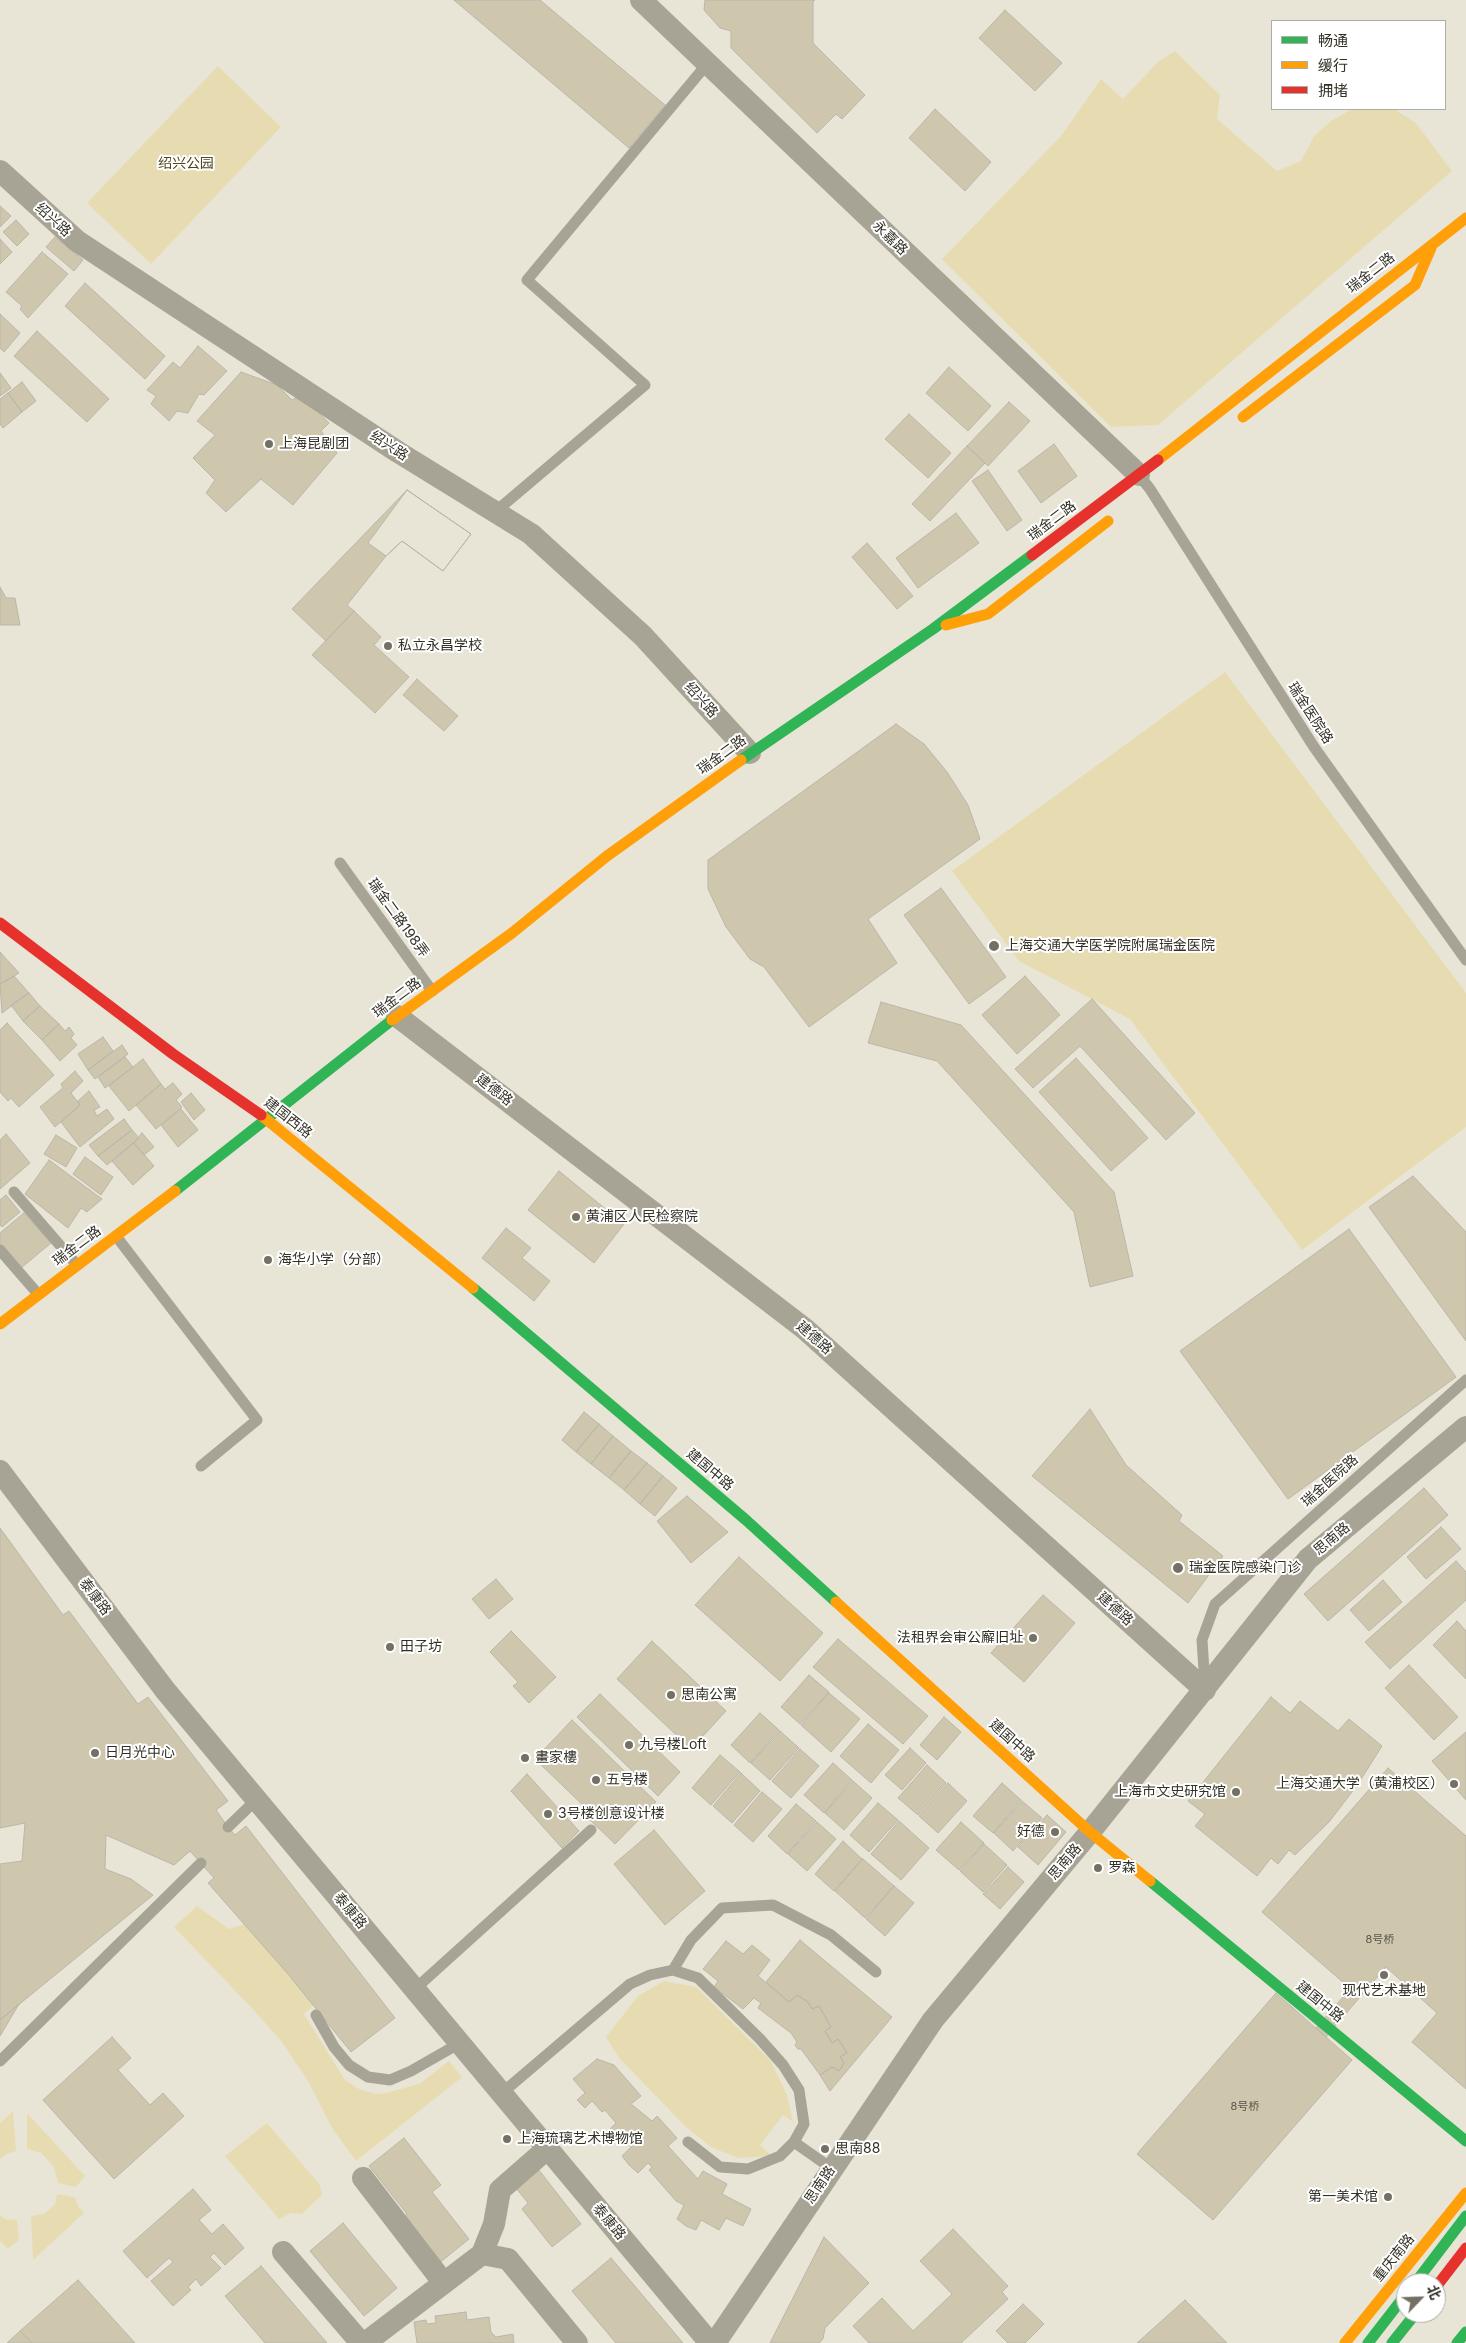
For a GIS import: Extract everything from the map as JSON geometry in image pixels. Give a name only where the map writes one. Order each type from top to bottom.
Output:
[{"type":"main road","name":"瑞金二路","points":[[0,1324],[116,1236],[397,1016],[512,933],[606,856],[750,753],[1147,485],[1433,243],[1466,218]]},
{"type":"main road","points":[[1236,423],[1414,285],[1433,243]]},
{"type":"main road","points":[[933,629],[988,614],[1119,512]]},
{"type":"main road","name":"建国西路","points":[[0,923],[173,1054],[265,1118],[547,1352]]},
{"type":"main road","name":"建国中路","points":[[547,1352],[746,1520],[1090,1832],[1466,2141]]},
{"type":"main road","name":"重庆南路","points":[[1345,2343],[1466,2193]]},
{"type":"main road","points":[[1423,2273],[1466,2216]]},
{"type":"main road","points":[[1437,2273],[1466,2237]]},
{"type":"main road","points":[[1446,2274],[1466,2248]]},
{"type":"main road","points":[[1368,2343],[1396,2307]]},
{"type":"main road","points":[[1381,2343],[1397,2323]]},
{"type":"main road","points":[[1392,2343],[1408,2323]]},
{"type":"main road","points":[[1457,2343],[1466,2332]]},
{"type":"street","name":"永嘉路","points":[[650,3],[707,64],[1147,485]]},
{"type":"street","name":"绍兴路","points":[[0,171],[77,241],[398,452],[531,534],[643,636],[750,753]]},
{"type":"street","name":"建德路","points":[[397,1016],[805,1329],[1205,1690]]},
{"type":"street","name":"思南路","points":[[716,2343],[831,2168],[933,2020],[1090,1832],[1308,1559],[1466,1427]]},
{"type":"street","name":"泰康路","points":[[0,1471],[165,1690],[710,2343]]},
{"type":"street","points":[[365,2343],[482,2254],[494,2224],[500,2190],[548,2148]]},
{"type":"street","points":[[363,2178],[443,2282]]},
{"type":"street","points":[[283,2252],[361,2343]]},
{"type":"street","points":[[482,2254],[508,2259],[577,2343]]},
{"type":"lane","points":[[495,512],[645,385],[527,280],[707,64]]},
{"type":"lane","name":"瑞金医院路","points":[[1147,485],[1314,747],[1466,960]]},
{"type":"lane","name":"瑞金二路198弄","points":[[340,863],[432,991]]},
{"type":"lane","points":[[14,1192],[78,1265]]},
{"type":"lane","points":[[116,1236],[256,1420],[201,1466]]},
{"type":"lane","points":[[0,1250],[38,1294]]},
{"type":"lane","name":"瑞金医院路","points":[[1205,1690],[1202,1640],[1214,1604],[1466,1380]]},
{"type":"lane","points":[[228,1827],[256,1800]]},
{"type":"lane","points":[[414,1989],[591,1830]]},
{"type":"lane","points":[[0,2061],[201,1863]]},
{"type":"lane","points":[[673,1970],[691,1940],[722,1908],[773,1905],[831,1935],[876,1972]]},
{"type":"lane","points":[[502,2093],[630,1984],[650,1975],[673,1970],[698,1978],[760,2039],[783,2065],[798,2090],[804,2124],[794,2142],[780,2156],[748,2169],[720,2166],[688,2142]]},
{"type":"lane","points":[[316,2015],[334,2047],[349,2065],[368,2077],[390,2080],[411,2071],[460,2043]]},
{"type":"lane","points":[[794,2142],[831,2168]]},
{"type":"green space","points":[[1175,51],[1220,95],[1217,119],[1277,171],[1301,161],[1314,136],[1331,121],[1350,110],[1396,110],[1416,123],[1452,171],[1158,425],[1111,427],[942,259],[1061,136],[1101,79],[1123,99],[1158,62]]},
{"type":"green space","name":"绍兴公园","points":[[218,66],[281,127],[151,264],[87,203]]},
{"type":"green space","points":[[1225,672],[1466,993],[1466,1127],[1302,1250],[1130,1019],[1019,961],[952,871]]},
{"type":"green space","points":[[197,1906],[229,1929],[245,1924],[290,1971],[314,2005],[304,2014],[345,2080],[359,2089],[376,2094],[386,2093],[419,2084],[449,2061],[462,2077],[356,2161],[332,2128],[308,2081],[282,2042],[174,1927]]},
{"type":"green space","points":[[664,1981],[696,1987],[771,2061],[787,2095],[793,2122],[783,2115],[760,2145],[772,2156],[738,2158],[711,2147],[685,2126],[620,2059],[606,2037],[638,1996]]},
{"type":"green space","points":[[13,2111],[16,2151],[6,2154],[0,2159],[0,2123]]},
{"type":"green space","points":[[27,2113],[85,2176],[76,2187],[58,2183],[54,2167],[41,2153],[27,2149]]},
{"type":"green space","points":[[267,2123],[320,2185],[322,2195],[302,2214],[291,2213],[279,2219],[225,2156]]},
{"type":"green space","points":[[57,2194],[75,2197],[78,2206],[84,2213],[33,2260],[31,2216],[44,2214],[55,2204]]},
{"type":"green space","points":[[0,2215],[5,2219],[17,2220],[19,2240],[8,2249],[0,2241]]},
{"type":"building","points":[[454,0],[540,0],[665,105],[629,148]]},
{"type":"building","points":[[705,0],[815,0],[813,2],[813,43],[865,95],[842,119],[836,114],[817,133],[731,48],[731,31],[720,28],[704,10]]},
{"type":"building","points":[[1005,10],[1062,63],[1035,91],[979,38]]},
{"type":"building","points":[[935,109],[991,162],[965,191],[909,138]]},
{"type":"building","points":[[0,206],[11,216],[0,227]]},
{"type":"building","points":[[16,220],[29,234],[17,246],[3,232]]},
{"type":"building","points":[[55,237],[83,260],[74,271],[46,247]]},
{"type":"building","points":[[0,239],[12,252],[0,264]]},
{"type":"building","points":[[42,252],[68,274],[28,318],[20,309],[22,306],[6,292]]},
{"type":"building","points":[[85,283],[165,356],[145,379],[65,306]]},
{"type":"building","points":[[0,314],[20,333],[4,352],[0,348]]},
{"type":"building","points":[[37,331],[109,399],[87,422],[14,356]]},
{"type":"building","points":[[198,346],[227,371],[204,395],[199,394],[188,413],[177,411],[169,421],[151,404],[156,396],[147,390],[173,362],[180,368]]},
{"type":"building","points":[[949,367],[991,406],[968,431],[926,393]]},
{"type":"building","name":"上海昆剧团","points":[[241,372],[277,385],[292,400],[300,395],[329,423],[321,431],[337,453],[293,505],[261,479],[226,512],[206,493],[215,480],[193,458],[215,435],[197,421]]},
{"type":"building","points":[[0,373],[11,388],[0,396]]},
{"type":"building","points":[[22,382],[36,401],[22,412],[8,393]]},
{"type":"building","points":[[8,393],[22,412],[3,428],[0,424],[0,399]]},
{"type":"building","points":[[1009,402],[1030,421],[988,466],[967,446]]},
{"type":"building","points":[[909,414],[951,453],[928,478],[885,439]]},
{"type":"building","points":[[1054,444],[1077,476],[1041,503],[1018,471]]},
{"type":"building","points":[[967,446],[985,463],[930,521],[912,504]]},
{"type":"building","points":[[988,470],[1022,520],[1007,531],[972,481]]},
{"type":"building","points":[[407,490],[471,534],[443,571],[402,541],[386,556],[368,543]]},
{"type":"building","points":[[407,490],[471,534],[443,571],[402,541],[386,556],[347,605],[354,611],[326,641],[292,609]]},
{"type":"building","points":[[956,513],[979,543],[918,588],[896,558]]},
{"type":"building","points":[[867,543],[913,596],[897,609],[852,557]]},
{"type":"building","points":[[0,587],[6,598],[15,598],[20,625],[0,625]]},
{"type":"building","points":[[354,611],[381,637],[374,645],[409,677],[375,713],[312,655]]},
{"type":"building","points":[[417,679],[458,716],[444,731],[403,695]]},
{"type":"building","points":[[896,724],[924,744],[947,772],[968,805],[980,839],[868,919],[897,963],[809,1027],[764,967],[750,959],[726,927],[708,889],[708,860]]},
{"type":"building","points":[[941,888],[1006,977],[969,1004],[904,915]]},
{"type":"building","points":[[0,952],[19,973],[0,984]]},
{"type":"building","points":[[14,976],[29,993],[2,1013],[0,984]]},
{"type":"building","points":[[1025,976],[1060,1015],[1017,1054],[982,1015]]},
{"type":"building","points":[[29,993],[40,1006],[23,1021],[11,1005]]},
{"type":"building","points":[[1092,999],[1195,1113],[1166,1140],[1080,1046],[1033,1088],[1015,1069]]},
{"type":"building","points":[[881,1002],[961,1025],[1114,1192],[1133,1276],[1090,1287],[1074,1212],[937,1061],[868,1043]]},
{"type":"building","points":[[40,1006],[59,1024],[42,1040],[23,1021]]},
{"type":"building","points":[[7,1023],[54,1075],[19,1107],[11,1098],[8,1101],[0,1092],[0,1030]]},
{"type":"building","points":[[59,1024],[65,1031],[69,1027],[74,1034],[71,1038],[77,1045],[60,1061],[42,1040]]},
{"type":"building","points":[[103,1037],[113,1051],[88,1070],[78,1054]]},
{"type":"building","points":[[122,1045],[128,1054],[95,1079],[88,1070]]},
{"type":"building","points":[[125,1057],[133,1067],[105,1088],[98,1077]]},
{"type":"building","points":[[1076,1058],[1148,1138],[1111,1171],[1039,1092]]},
{"type":"building","points":[[143,1059],[161,1084],[129,1111],[109,1086]]},
{"type":"building","points":[[75,1071],[83,1081],[71,1093],[80,1105],[55,1127],[40,1107],[63,1088],[61,1084]]},
{"type":"building","points":[[173,1083],[182,1094],[176,1100],[182,1107],[156,1129],[136,1105],[161,1084],[165,1089]]},
{"type":"building","points":[[89,1091],[100,1107],[94,1110],[97,1116],[107,1109],[114,1119],[80,1147],[61,1122],[80,1105],[78,1101]]},
{"type":"building","points":[[191,1093],[205,1110],[194,1120],[181,1102]]},
{"type":"building","points":[[181,1109],[198,1130],[178,1147],[161,1125]]},
{"type":"building","points":[[124,1119],[132,1130],[98,1156],[89,1145]]},
{"type":"building","points":[[132,1130],[139,1138],[107,1165],[98,1156]]},
{"type":"building","points":[[142,1133],[154,1147],[144,1155],[134,1143]]},
{"type":"building","points":[[6,1134],[30,1163],[0,1189],[0,1140]]},
{"type":"building","points":[[56,1135],[77,1148],[66,1167],[44,1154]]},
{"type":"building","points":[[134,1143],[154,1166],[133,1185],[112,1161]]},
{"type":"building","points":[[85,1157],[113,1177],[101,1195],[73,1174]]},
{"type":"building","points":[[49,1160],[102,1199],[87,1212],[81,1208],[68,1228],[25,1194]]},
{"type":"building","name":"黄浦区人民检察院","points":[[559,1171],[624,1224],[594,1263],[528,1210]]},
{"type":"building","points":[[1413,1176],[1466,1232],[1466,1341],[1369,1207]]},
{"type":"building","points":[[6,1195],[20,1212],[2,1227],[0,1225],[0,1200]]},
{"type":"building","points":[[24,1213],[51,1243],[21,1268],[0,1243],[0,1233]]},
{"type":"building","points":[[506,1228],[531,1248],[522,1258],[550,1281],[534,1301],[482,1258]]},
{"type":"building","points":[[1349,1229],[1456,1377],[1288,1499],[1180,1351]]},
{"type":"building","points":[[1090,1409],[1126,1465],[1182,1515],[1179,1521],[1223,1556],[1188,1603],[1032,1476]]},
{"type":"building","points":[[584,1412],[599,1424],[576,1452],[562,1440]]},
{"type":"building","points":[[599,1424],[613,1436],[591,1464],[576,1452]]},
{"type":"building","points":[[613,1436],[631,1451],[609,1478],[591,1464]]},
{"type":"building","points":[[631,1451],[647,1463],[624,1490],[609,1478]]},
{"type":"building","points":[[647,1463],[663,1476],[640,1504],[624,1490]]},
{"type":"building","points":[[663,1476],[677,1488],[655,1516],[640,1504]]},
{"type":"building","points":[[1424,1488],[1448,1515],[1328,1621],[1304,1594]]},
{"type":"building","points":[[687,1496],[728,1532],[691,1563],[657,1521]]},
{"type":"building","points":[[1441,1527],[1461,1549],[1426,1579],[1407,1557]]},
{"type":"building","name":"日月光中心","points":[[0,1528],[63,1615],[69,1611],[138,1704],[148,1697],[228,1801],[216,1810],[228,1827],[235,1835],[246,1826],[395,2018],[351,2052],[288,1974],[208,1883],[214,1878],[190,1851],[174,1865],[106,1835],[105,1869],[131,1879],[153,1895],[0,2020],[0,1864],[22,1861],[25,1823],[0,1828]]},
{"type":"building","points":[[739,1557],[823,1633],[780,1681],[695,1605]]},
{"type":"building","points":[[1456,1561],[1466,1572],[1466,1600],[1390,1669],[1365,1642]]},
{"type":"building","points":[[496,1579],[513,1599],[489,1619],[472,1599]]},
{"type":"building","points":[[1383,1580],[1402,1602],[1369,1631],[1350,1610]]},
{"type":"building","name":"法租界会审公廨旧址","points":[[1043,1595],[1075,1623],[1024,1682],[991,1653]]},
{"type":"building","points":[[1457,1621],[1466,1631],[1466,1679],[1433,1645]]},
{"type":"building","points":[[511,1631],[556,1677],[529,1703],[513,1686],[518,1682],[490,1652]]},
{"type":"building","points":[[838,1639],[928,1716],[903,1744],[813,1667]]},
{"type":"building","name":"思南公寓","points":[[652,1641],[726,1711],[691,1749],[617,1679]]},
{"type":"building","points":[[1409,1665],[1458,1717],[1434,1740],[1385,1688]]},
{"type":"building","points":[[809,1675],[829,1692],[800,1724],[781,1707]]},
{"type":"building","points":[[829,1693],[860,1719],[831,1752],[801,1725]]},
{"type":"building","name":"九号楼Loft","points":[[600,1694],[680,1772],[658,1796],[577,1717]]},
{"type":"building","points":[[1271,1697],[1290,1713],[1300,1701],[1338,1731],[1349,1719],[1382,1746],[1358,1784],[1329,1822],[1295,1855],[1289,1850],[1278,1864],[1271,1858],[1257,1876],[1195,1826],[1205,1814],[1188,1801]]},
{"type":"building","points":[[760,1713],[779,1730],[750,1763],[731,1745]]},
{"type":"building","points":[[944,1717],[961,1732],[937,1760],[920,1745]]},
{"type":"building","name":"五号楼","points":[[572,1720],[656,1802],[615,1844],[587,1817],[591,1813],[535,1759]]},
{"type":"building","points":[[868,1724],[899,1750],[871,1783],[840,1756]]},
{"type":"building","points":[[780,1731],[799,1748],[770,1780],[751,1763]]},
{"type":"building","points":[[1466,1732],[1466,1800],[1432,1761]]},
{"type":"building","points":[[910,1748],[926,1763],[902,1790],[885,1775]]},
{"type":"building","points":[[800,1749],[819,1766],[791,1798],[772,1781]]},
{"type":"building","points":[[720,1755],[740,1772],[711,1805],[692,1788]]},
{"type":"building","points":[[833,1763],[852,1780],[824,1813],[804,1795]]},
{"type":"building","points":[[927,1765],[946,1783],[918,1815],[898,1798]]},
{"type":"building","points":[[1388,1768],[1466,1836],[1466,2089],[1412,2042],[1437,2013],[1386,1967],[1360,1997],[1262,1912]]},
{"type":"building","points":[[741,1773],[760,1791],[732,1823],[713,1806]]},
{"type":"building","name":"3号楼创意设计楼","points":[[527,1774],[579,1831],[562,1848],[511,1791]]},
{"type":"building","points":[[853,1781],[872,1798],[844,1830],[825,1813]]},
{"type":"building","points":[[948,1783],[967,1801],[938,1833],[919,1816]]},
{"type":"building","points":[[1002,1783],[1021,1800],[993,1833],[973,1816]]},
{"type":"building","points":[[762,1792],[782,1809],[753,1842],[734,1825]]},
{"type":"building","points":[[1022,1801],[1042,1818],[1013,1851],[994,1833]]},
{"type":"building","points":[[878,1803],[898,1820],[869,1852],[850,1835]]},
{"type":"building","points":[[796,1804],[816,1821],[787,1854],[768,1836]]},
{"type":"building","points":[[1047,1815],[1066,1832],[1038,1865],[1018,1847]]},
{"type":"building","points":[[899,1821],[929,1848],[901,1880],[871,1854]]},
{"type":"building","points":[[817,1822],[836,1839],[807,1871],[788,1854]]},
{"type":"building","points":[[961,1822],[984,1843],[959,1870],[936,1850]]},
{"type":"building","points":[[654,1830],[705,1891],[665,1925],[614,1864]]},
{"type":"building","points":[[843,1841],[862,1859],[834,1891],[815,1874]]},
{"type":"building","points":[[984,1844],[1007,1865],[983,1892],[960,1871]]},
{"type":"building","points":[[863,1859],[894,1886],[865,1918],[835,1891]]},
{"type":"building","points":[[1008,1867],[1024,1882],[1000,1909],[983,1894]]},
{"type":"building","points":[[894,1886],[914,1903],[885,1936],[866,1919]]},
{"type":"building","points":[[800,1940],[892,2017],[830,2091],[820,2075],[832,2067],[839,2071],[844,2063],[840,2057],[847,2053],[838,2039],[832,2043],[825,2031],[831,2027],[819,2006],[812,2009],[808,2002],[797,1995],[789,2002],[766,1982]]},
{"type":"building","points":[[726,1941],[743,1954],[752,1945],[770,1960],[758,1976],[789,2002],[797,1995],[808,2002],[812,2009],[819,2006],[831,2027],[825,2031],[832,2043],[838,2039],[847,2053],[840,2057],[844,2063],[839,2071],[832,2067],[820,2075],[801,2049],[798,2049],[795,2045],[797,2042],[791,2033],[758,2008],[761,2003],[754,1998],[743,2009],[714,1987],[718,1981],[703,1969]]},
{"type":"building","points":[[1350,1989],[1360,1997],[1326,2037],[1316,2028]]},
{"type":"building","points":[[1276,1993],[1352,2060],[1213,2220],[1137,2154]]},
{"type":"building","points":[[19,2004],[0,2036],[0,2020]]},
{"type":"building","points":[[112,2037],[131,2058],[118,2070],[150,2105],[163,2093],[184,2116],[114,2179],[43,2100]]},
{"type":"building","points":[[597,2059],[614,2065],[641,2096],[631,2104],[652,2121],[657,2116],[677,2138],[668,2146],[698,2179],[703,2171],[727,2184],[722,2194],[751,2209],[743,2226],[726,2218],[719,2230],[701,2220],[696,2230],[686,2226],[677,2219],[684,2205],[676,2201],[649,2170],[652,2167],[648,2163],[638,2173],[629,2165],[622,2156],[631,2147],[619,2136],[615,2140],[608,2131],[616,2123],[605,2110],[602,2112],[592,2101],[585,2108],[577,2100],[585,2093],[573,2079]]},
{"type":"building","points":[[404,2138],[441,2185],[432,2192],[469,2239],[438,2264],[402,2218],[407,2214],[369,2166]]},
{"type":"building","points":[[538,2169],[581,2224],[552,2247],[522,2209],[528,2203],[515,2187]]},
{"type":"building","points":[[193,2189],[211,2210],[199,2220],[212,2234],[223,2224],[244,2248],[225,2265],[214,2253],[210,2257],[221,2268],[201,2286],[196,2279],[188,2287],[191,2290],[173,2306],[151,2281],[173,2262],[169,2258],[147,2278],[123,2251]]},
{"type":"building","points":[[343,2223],[397,2288],[364,2316],[310,2251]]},
{"type":"building","points":[[953,2229],[1008,2286],[1002,2292],[1008,2299],[961,2343],[869,2343],[853,2326],[882,2298],[913,2331],[952,2294],[920,2261]]},
{"type":"building","points":[[824,2237],[869,2283],[825,2328],[823,2339],[819,2343],[770,2343]]},
{"type":"building","points":[[611,2258],[683,2343],[616,2343],[572,2291]]},
{"type":"building","points":[[261,2266],[327,2343],[265,2343],[225,2296]]},
{"type":"building","points":[[78,2280],[135,2343],[32,2343],[20,2331]]},
{"type":"building","points":[[1185,2300],[1227,2343],[1137,2343]]},
{"type":"building","points":[[1023,2304],[1044,2324],[1025,2343],[1008,2343],[996,2331]]},
{"type":"building","points":[[466,2312],[467,2320],[489,2317],[491,2332],[496,2337],[513,2334],[514,2343],[417,2343],[414,2322],[426,2320],[427,2324],[436,2323],[435,2316]]},
{"type":"building","points":[[20,2331],[32,2343],[7,2343]]},
{"type":"traffic: fast","points":[[741,760],[933,629],[1032,555]]},
{"type":"traffic: fast","points":[[175,1191],[392,1020]]},
{"type":"traffic: fast","points":[[473,1288],[746,1520],[836,1602]]},
{"type":"traffic: fast","points":[[1150,1881],[1466,2141]]},
{"type":"traffic: fast","points":[[1423,2273],[1466,2216]]},
{"type":"traffic: fast","points":[[1368,2343],[1396,2307]]},
{"type":"traffic: fast","points":[[1392,2343],[1408,2323]]},
{"type":"traffic: fast","points":[[1457,2343],[1466,2332]]},
{"type":"traffic: slow","points":[[1158,460],[1466,218]]},
{"type":"traffic: slow","points":[[1243,417],[1415,285],[1431,248]]},
{"type":"traffic: slow","points":[[946,625],[988,614],[1108,521]]},
{"type":"traffic: slow","points":[[392,1020],[512,933],[607,856],[741,760]]},
{"type":"traffic: slow","points":[[261,1115],[473,1288]]},
{"type":"traffic: slow","points":[[0,1324],[175,1191]]},
{"type":"traffic: slow","points":[[836,1602],[1090,1832],[1150,1881]]},
{"type":"traffic: slow","points":[[1345,2343],[1466,2193]]},
{"type":"traffic: jam","points":[[1032,555],[1158,460]]},
{"type":"traffic: jam","points":[[0,923],[173,1054],[261,1115]]},
{"type":"traffic: jam","points":[[1446,2274],[1466,2248]]},
{"type":"place","name":"上海昆剧团","points":[[269,444]]},
{"type":"place","name":"私立永昌学校","points":[[388,646]]},
{"type":"place","name":"上海交通大学医学院附属瑞金医院","points":[[994,946]]},
{"type":"place","name":"黄浦区人民检察院","points":[[576,1217]]},
{"type":"place","name":"海华小学（分部）","points":[[268,1260]]},
{"type":"place","name":"瑞金医院感染门诊","points":[[1178,1568]]},
{"type":"place","name":"法租界会审公廨旧址","points":[[1033,1638]]},
{"type":"place","name":"田子坊","points":[[390,1647]]},
{"type":"place","name":"思南公寓","points":[[671,1695]]},
{"type":"place","name":"九号楼Loft","points":[[629,1745]]},
{"type":"place","name":"日月光中心","points":[[95,1753]]},
{"type":"place","name":"畫家樓","points":[[525,1758]]},
{"type":"place","name":"五号楼","points":[[596,1780]]},
{"type":"place","name":"上海交通大学（黄浦校区）","points":[[1454,1784]]},
{"type":"place","name":"上海市文史研究馆","points":[[1236,1792]]},
{"type":"place","name":"3号楼创意设计楼","points":[[548,1814]]},
{"type":"place","name":"好德","points":[[1055,1832]]},
{"type":"place","name":"罗森","points":[[1098,1868]]},
{"type":"place","name":"现代艺术基地","points":[[1384,1975]]},
{"type":"place","name":"上海琉璃艺术博物馆","points":[[507,2139]]},
{"type":"place","name":"思南88","points":[[825,2149]]},
{"type":"place","name":"第一美术馆","points":[[1388,2197]]}]
